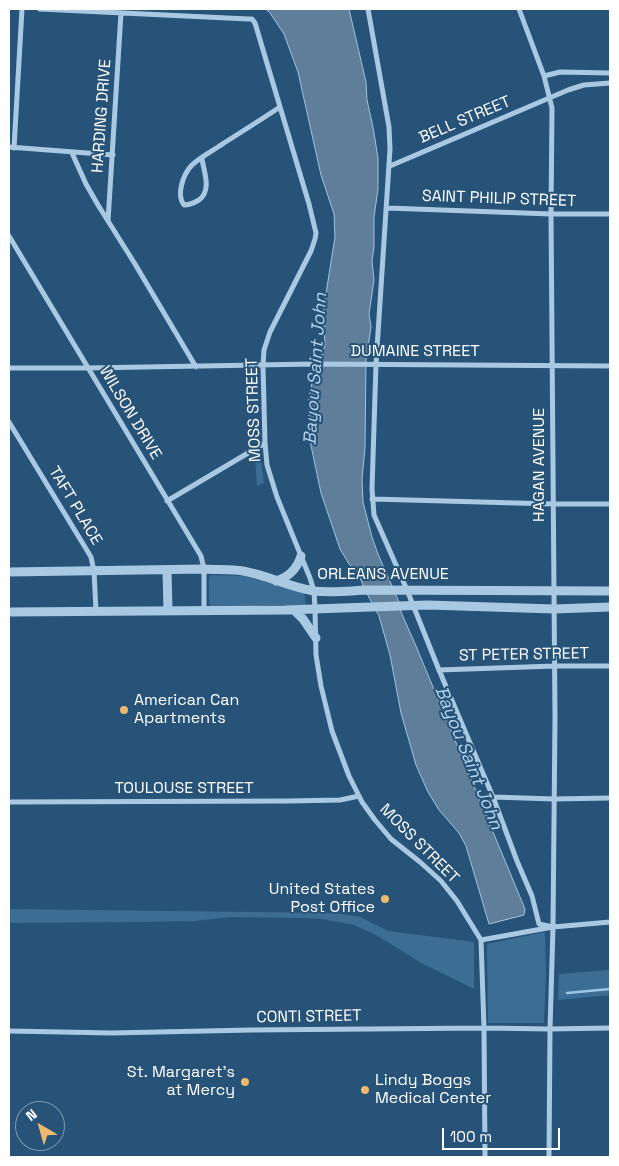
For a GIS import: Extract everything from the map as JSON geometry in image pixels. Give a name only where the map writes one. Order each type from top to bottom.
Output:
[{"type":"street","points":[[22,9],[12,148],[113,155]]},
{"type":"street","name":"MOSS STREET","points":[[40,9],[252,19],[256,25],[316,233],[311,251],[266,342],[263,366],[265,443],[268,465],[276,497],[314,590],[316,654],[320,686],[328,719],[338,751],[367,810],[391,838],[441,881],[481,940]]},
{"type":"street","points":[[368,9],[389,127],[390,149],[376,364],[372,499],[374,515],[402,590],[413,606],[493,797],[532,896],[539,924],[553,927]]},
{"type":"street","name":"HAGAN AVENUE","points":[[519,9],[544,76],[552,108],[551,214],[555,666],[549,1157]]},
{"type":"street","name":"HARDING DRIVE","points":[[108,221],[121,13]]},
{"type":"street","points":[[544,76],[560,72],[610,73]]},
{"type":"street","name":"BELL STREET","points":[[390,166],[568,90],[584,85],[610,83]]},
{"type":"street","points":[[202,158],[207,188],[205,194],[192,204],[184,205],[180,199],[182,185],[191,166],[202,158],[280,107]]},
{"type":"street","name":"HARDING DRIVE","points":[[72,152],[86,184],[196,366]]},
{"type":"street","name":"SAINT PHILIP STREET","points":[[387,208],[551,214],[610,214]]},
{"type":"street","name":"WILSON DRIVE","points":[[9,236],[201,556],[204,569],[204,610]]},
{"type":"street","name":"DUMAINE STREET","points":[[9,368],[314,364],[610,366]]},
{"type":"street","name":"TAFT PLACE","points":[[9,422],[91,557],[94,571],[96,611]]},
{"type":"street","points":[[167,501],[265,443]]},
{"type":"street","points":[[372,499],[610,504]]},
{"type":"street","points":[[276,581],[290,574],[301,556]]},
{"type":"street","name":"ORLEANS AVENUE","points":[[9,572],[204,569],[244,572],[314,590],[331,592],[365,590],[610,590]]},
{"type":"street","points":[[167,570],[168,610]]},
{"type":"street","name":"ORLEANS AVENUE","points":[[9,612],[294,610],[369,606],[610,608]]},
{"type":"street","points":[[294,610],[303,619],[316,638]]},
{"type":"street","name":"ST PETER STREET","points":[[439,670],[610,666]]},
{"type":"street","name":"TOULOUSE STREET","points":[[9,802],[297,801],[340,800],[359,796]]},
{"type":"street","points":[[493,797],[610,798]]},
{"type":"street","points":[[484,1157],[484,1028],[481,940],[553,927],[610,922]]},
{"type":"street","name":"CONTI STREET","points":[[9,1030],[112,1033],[251,1030],[610,1028]]},
{"type":"shaded area","points":[[266,9],[349,9],[366,82],[367,100],[378,158],[378,189],[374,217],[372,261],[374,280],[369,314],[371,327],[366,360],[363,502],[378,554],[525,909],[524,915],[489,924],[466,846],[459,833],[439,810],[428,792],[416,765],[401,713],[390,655],[379,616],[358,573],[349,564],[340,549],[321,493],[309,436],[309,397],[325,345],[323,312],[335,237],[334,214],[321,175],[298,72],[284,34]]},
{"type":"shaded area","points":[[260,453],[264,483],[257,486],[255,455]]},
{"type":"shaded area","points":[[212,575],[246,576],[304,593],[306,604],[211,606],[209,603],[209,577]]},
{"type":"shaded area","points":[[9,909],[334,913],[360,917],[388,931],[474,942],[474,989],[423,964],[376,935],[354,925],[322,919],[231,917],[195,921],[9,923]]},
{"type":"shaded area","points":[[545,932],[544,1023],[488,1023],[487,944]]},
{"type":"shaded area","points":[[610,970],[610,995],[558,1000],[559,974]]},
{"type":"waterway","points":[[567,993],[610,989]]},
{"type":"place","name":"American Can Apartments","points":[[124,710]]},
{"type":"place","name":"United States Post Office","points":[[385,899]]},
{"type":"place","name":"St. Margaret's at Mercy","points":[[245,1082]]},
{"type":"place","name":"Lindy Boggs Medical Center","points":[[365,1090]]},
{"type":"water label","name":"Bayou Saint John","points":[[316,369]]},
{"type":"water label","name":"Bayou Saint John","points":[[468,758]]}]
